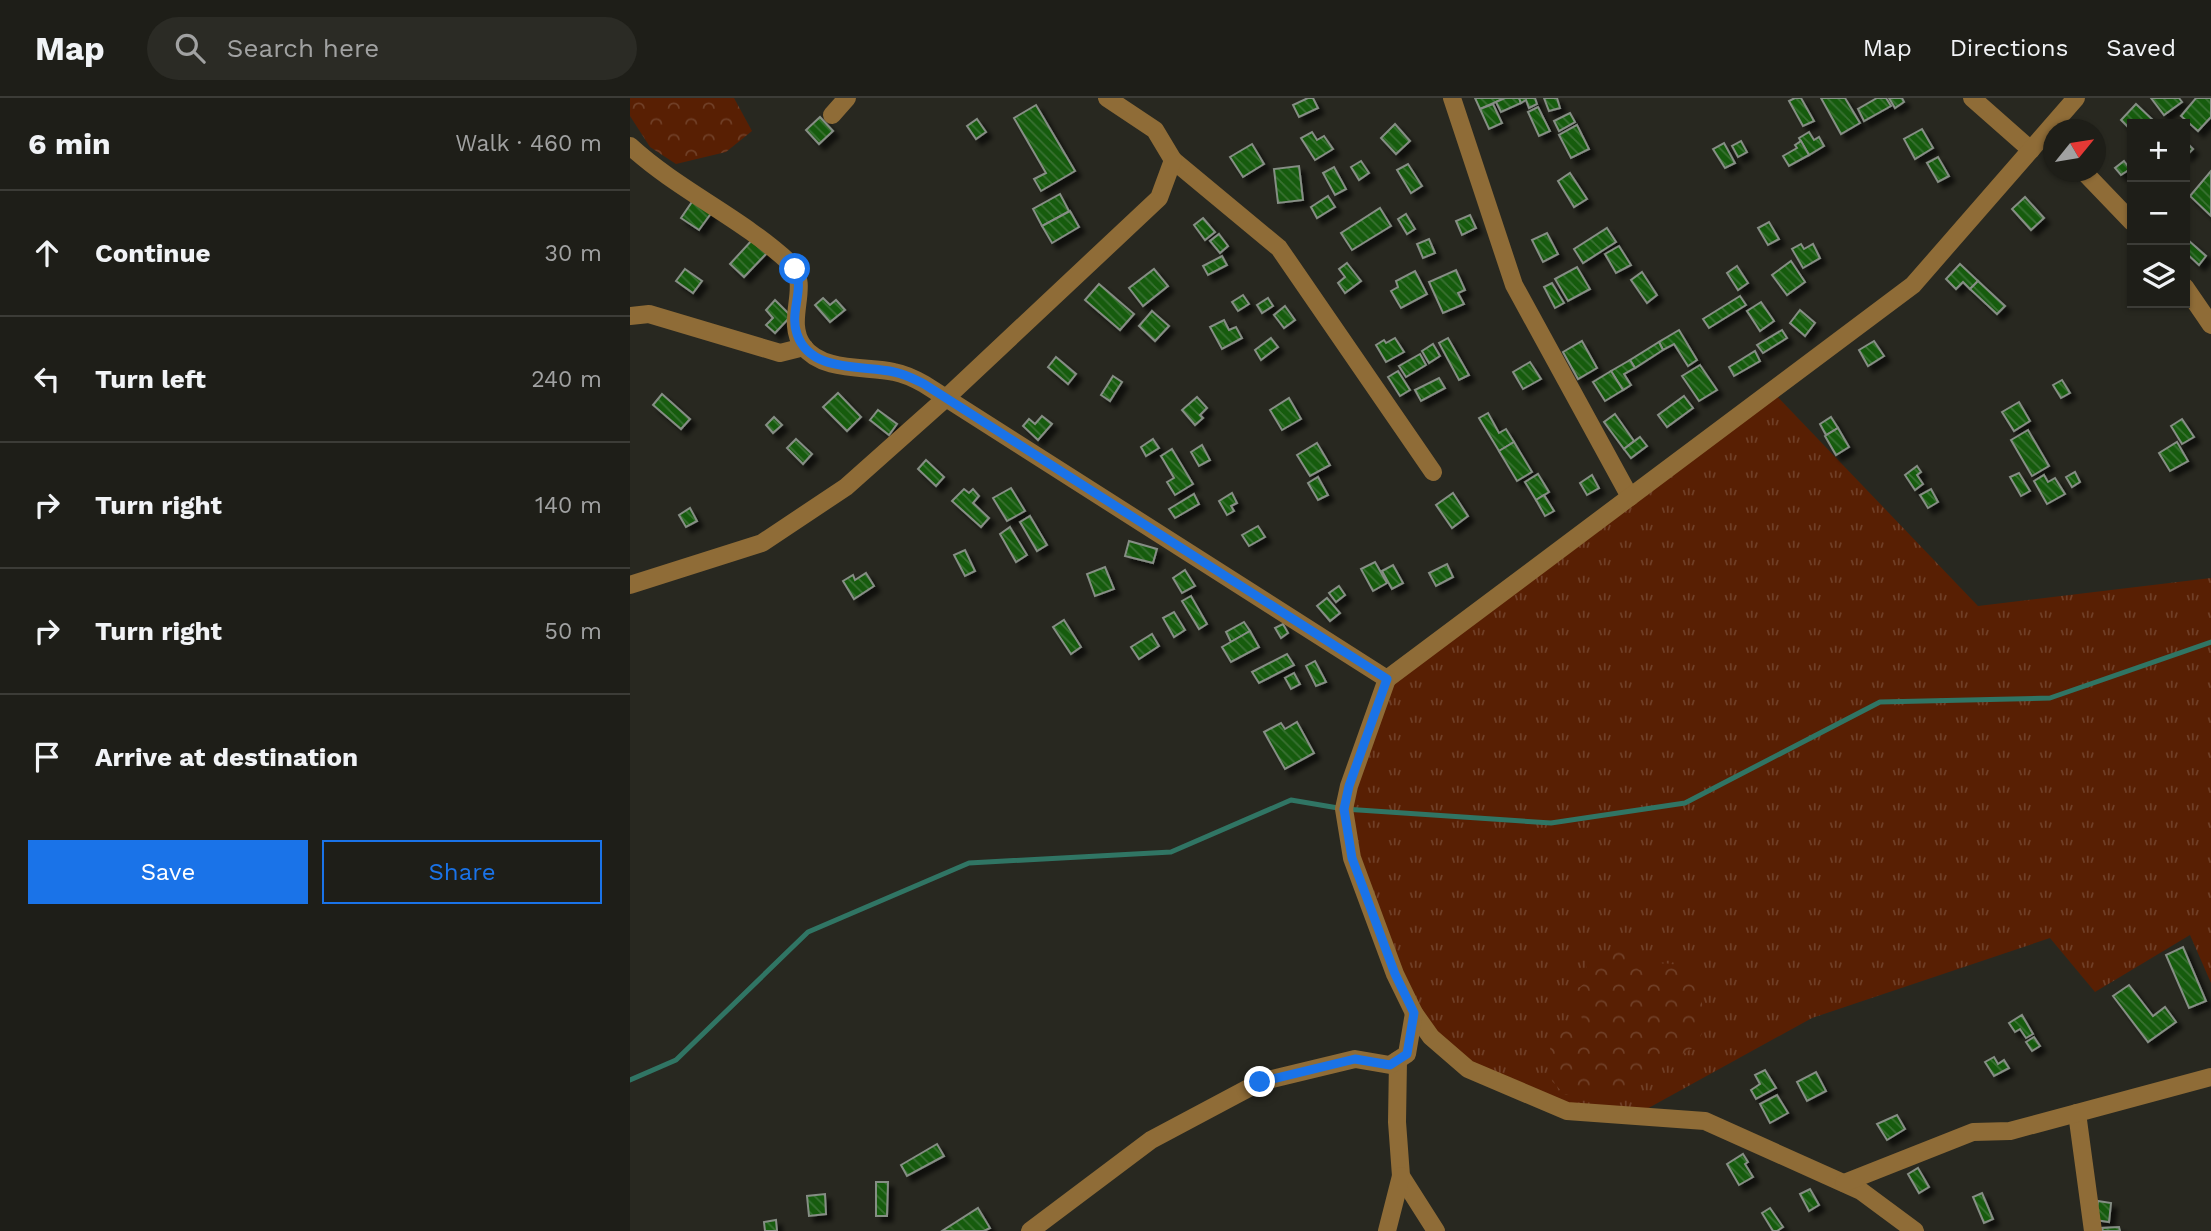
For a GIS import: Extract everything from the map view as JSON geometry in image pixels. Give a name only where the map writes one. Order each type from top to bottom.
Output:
[{"type":"street","points":[[831,115],[847,98]]},
{"type":"street","points":[[1107,98],[1155,130],[1173,160],[1279,248],[1433,472]]},
{"type":"street","points":[[1452,98],[1514,285],[1630,497]]},
{"type":"street","points":[[1972,98],[2031,150]]},
{"type":"street","points":[[2062,119],[2076,98]]},
{"type":"street","points":[[1915,1231],[1861,1191],[1705,1121],[1567,1111],[1468,1069],[1431,1037],[1414,1013],[1395,974],[1352,858],[1344,809],[1349,786],[1387,679],[1913,285],[2031,150],[2043,141]]},
{"type":"street","points":[[630,146],[652,166],[781,254],[795,269],[799,284],[794,319],[797,333],[804,347],[823,361],[912,377],[1387,679]]},
{"type":"street","points":[[630,585],[762,542],[846,487],[946,398],[1159,198],[1173,160]]},
{"type":"street","points":[[2094,182],[2127,217]]},
{"type":"street","points":[[2190,294],[2211,325]]},
{"type":"street","points":[[630,316],[649,314],[780,354],[804,347]]},
{"type":"street","points":[[1030,1231],[1151,1140],[1260,1082],[1355,1059],[1390,1065],[1407,1054],[1414,1013]]},
{"type":"street","points":[[1387,1231],[1401,1176],[1397,1122],[1398,1060]]},
{"type":"street","points":[[1844,1183],[1973,1132],[2010,1131],[2211,1077]]},
{"type":"street","points":[[2077,1113],[2093,1231]]},
{"type":"street","points":[[1401,1176],[1436,1231]]},
{"type":"green space","points":[[630,98],[734,98],[752,131],[726,152],[676,164],[650,147],[630,116]]},
{"type":"green space","points":[[1772,391],[1978,606],[2211,578],[2211,983],[2190,935],[2095,992],[2050,938],[1812,1018],[1634,1116],[1567,1111],[1468,1069],[1431,1037],[1352,858],[1349,786],[1387,679]]},
{"type":"green space","points":[[1622,946],[1632,951],[1634,963],[1639,970],[1666,964],[1694,970],[1707,1025],[1694,1047],[1623,1092],[1565,1095],[1552,1081],[1549,1028],[1584,1030],[1580,1009],[1567,989],[1580,987],[1588,980],[1586,963]]},
{"type":"building","points":[[1313,98],[1318,108],[1299,117],[1293,105]]},
{"type":"building","points":[[1475,98],[1505,98],[1480,109]]},
{"type":"building","points":[[1505,98],[1519,98],[1521,103],[1501,112],[1496,102]]},
{"type":"building","points":[[1519,98],[1535,98],[1537,104],[1529,108],[1526,100],[1521,103]]},
{"type":"building","points":[[1544,98],[1557,98],[1560,108],[1549,111]]},
{"type":"building","points":[[1801,98],[1814,121],[1803,126],[1789,101]]},
{"type":"building","points":[[1821,98],[1845,98],[1860,123],[1841,134]]},
{"type":"building","points":[[1877,98],[1886,98],[1891,106],[1864,121],[1858,109]]},
{"type":"building","points":[[1889,98],[1902,98],[1904,102],[1895,108]]},
{"type":"building","points":[[2151,98],[2179,98],[2182,102],[2164,115]]},
{"type":"building","points":[[2196,98],[2211,98],[2211,117],[2198,131],[2190,124],[2190,119],[2181,116]]},
{"type":"building","points":[[1493,104],[1502,123],[1489,129],[1480,109]]},
{"type":"building","points":[[2136,104],[2152,119],[2127,119],[2127,126],[2121,120]]},
{"type":"building","points":[[1036,105],[1075,171],[1041,191],[1034,179],[1046,173],[1014,118]]},
{"type":"building","points":[[1538,107],[1550,131],[1539,136],[1528,112]]},
{"type":"building","points":[[1570,113],[1575,122],[1559,131],[1554,121]]},
{"type":"building","points":[[820,117],[833,131],[819,144],[806,130]]},
{"type":"building","points":[[977,119],[986,132],[976,139],[967,126]]},
{"type":"building","points":[[1395,124],[1410,141],[1396,154],[1381,138]]},
{"type":"building","points":[[1577,125],[1589,149],[1571,158],[1559,135]]},
{"type":"building","points":[[1922,129],[1933,148],[1915,159],[1904,139]]},
{"type":"building","points":[[1312,132],[1317,140],[1324,136],[1333,149],[1315,160],[1301,138]]},
{"type":"building","points":[[1809,132],[1814,140],[1819,137],[1824,146],[1809,155],[1799,138]]},
{"type":"building","points":[[1741,141],[1747,152],[1738,157],[1732,146]]},
{"type":"building","points":[[1801,141],[1809,155],[1789,166],[1783,156],[1797,148],[1795,145]]},
{"type":"building","points":[[1724,143],[1735,163],[1725,168],[1713,149]]},
{"type":"building","points":[[1252,144],[1264,164],[1243,177],[1230,157]]},
{"type":"building","points":[[1938,157],[1949,176],[1938,182],[1927,163]]},
{"type":"building","points":[[1361,161],[1369,173],[1359,180],[1351,167]]},
{"type":"building","points":[[2124,161],[2127,171],[2121,175],[2115,168]]},
{"type":"building","points":[[1408,164],[1422,186],[1411,193],[1397,170]]},
{"type":"building","points":[[1299,166],[1303,200],[1278,203],[1274,169]]},
{"type":"building","points":[[1334,167],[1346,189],[1335,195],[1323,173]]},
{"type":"building","points":[[2211,171],[2211,216],[2190,196]]},
{"type":"building","points":[[1570,173],[1587,199],[1574,207],[1558,181]]},
{"type":"building","points":[[1060,194],[1069,211],[1042,226],[1033,209]]},
{"type":"building","points":[[1328,196],[1335,207],[1317,218],[1311,207]]},
{"type":"building","points":[[2025,197],[2044,218],[2031,230],[2012,209]]},
{"type":"building","points":[[694,199],[712,212],[699,230],[681,218]]},
{"type":"building","points":[[1380,208],[1391,226],[1352,250],[1341,233]]},
{"type":"building","points":[[1070,211],[1079,227],[1052,243],[1042,226]]},
{"type":"building","points":[[1406,214],[1415,229],[1407,234],[1398,219]]},
{"type":"building","points":[[1470,215],[1476,228],[1462,235],[1456,221]]},
{"type":"building","points":[[1203,218],[1215,232],[1205,240],[1194,225]]},
{"type":"building","points":[[1769,222],[1779,239],[1768,245],[1758,228]]},
{"type":"building","points":[[1607,228],[1616,242],[1583,263],[1574,249]]},
{"type":"building","points":[[1547,233],[1558,254],[1543,262],[1532,240]]},
{"type":"building","points":[[1219,234],[1228,246],[1220,253],[1210,241]]},
{"type":"building","points":[[753,239],[767,253],[744,277],[730,264]]},
{"type":"building","points":[[1429,239],[1435,253],[1423,258],[1417,244]]},
{"type":"building","points":[[2190,242],[2206,256],[2199,265],[2190,257]]},
{"type":"building","points":[[1801,244],[1804,249],[1813,244],[1820,258],[1803,268],[1792,249]]},
{"type":"building","points":[[1619,246],[1631,265],[1616,273],[1605,254]]},
{"type":"building","points":[[1222,256],[1227,265],[1208,275],[1203,266]]},
{"type":"building","points":[[1791,261],[1805,282],[1787,295],[1772,275]]},
{"type":"building","points":[[1347,263],[1361,281],[1345,293],[1338,283],[1345,277],[1339,269]]},
{"type":"building","points":[[1960,264],[1978,281],[1970,289],[1963,282],[1956,289],[1946,279]]},
{"type":"building","points":[[1737,266],[1748,283],[1738,290],[1727,273]]},
{"type":"building","points":[[1577,267],[1590,289],[1568,301],[1555,279]]},
{"type":"building","points":[[685,269],[702,281],[693,293],[676,281]]},
{"type":"building","points":[[1154,269],[1168,286],[1143,306],[1129,288]]},
{"type":"building","points":[[1456,270],[1465,290],[1458,293],[1464,304],[1443,313],[1429,282]]},
{"type":"building","points":[[1415,271],[1427,294],[1401,308],[1391,291],[1398,287],[1396,281]]},
{"type":"building","points":[[1642,272],[1657,295],[1647,303],[1631,280]]},
{"type":"building","points":[[1978,281],[2005,306],[1997,314],[1970,289]]},
{"type":"building","points":[[1552,283],[1564,303],[1555,308],[1544,287]]},
{"type":"building","points":[[1099,284],[1134,314],[1120,330],[1085,300]]},
{"type":"building","points":[[1243,295],[1249,304],[1238,311],[1232,302]]},
{"type":"building","points":[[1740,296],[1746,305],[1709,328],[1703,319]]},
{"type":"building","points":[[823,298],[830,305],[836,300],[845,310],[830,322],[815,305]]},
{"type":"building","points":[[1268,298],[1273,306],[1262,313],[1257,305]]},
{"type":"building","points":[[775,300],[791,316],[775,333],[766,325],[773,318],[766,310]]},
{"type":"building","points":[[1761,302],[1774,321],[1760,331],[1747,311]]},
{"type":"building","points":[[1285,306],[1295,320],[1284,328],[1274,315]]},
{"type":"building","points":[[1800,310],[1815,323],[1805,336],[1790,323]]},
{"type":"building","points":[[1152,311],[1169,326],[1155,341],[1139,326]]},
{"type":"building","points":[[1224,320],[1229,330],[1236,327],[1242,338],[1222,349],[1210,327]]},
{"type":"building","points":[[1679,330],[1697,360],[1688,366],[1674,344],[1663,350],[1659,342]]},
{"type":"building","points":[[1782,330],[1787,338],[1763,353],[1757,345]]},
{"type":"building","points":[[1271,338],[1278,347],[1261,360],[1255,350]]},
{"type":"building","points":[[1395,338],[1404,352],[1386,362],[1376,345]]},
{"type":"building","points":[[1448,338],[1469,375],[1459,380],[1439,343]]},
{"type":"building","points":[[1582,341],[1597,368],[1578,379],[1563,352]]},
{"type":"building","points":[[1874,341],[1884,356],[1868,366],[1859,350]]},
{"type":"building","points":[[1659,342],[1663,350],[1635,368],[1630,360]]},
{"type":"building","points":[[1433,344],[1440,356],[1429,363],[1422,351]]},
{"type":"building","points":[[1755,351],[1760,361],[1734,376],[1729,367]]},
{"type":"building","points":[[1420,354],[1426,365],[1406,377],[1399,366]]},
{"type":"building","points":[[1056,357],[1076,374],[1068,384],[1048,367]]},
{"type":"building","points":[[1630,360],[1635,368],[1624,374],[1631,385],[1623,390],[1611,371]]},
{"type":"building","points":[[1530,362],[1541,379],[1523,389],[1513,372]]},
{"type":"building","points":[[1700,365],[1717,390],[1699,401],[1682,376]]},
{"type":"building","points":[[1398,371],[1410,390],[1400,396],[1388,377]]},
{"type":"building","points":[[1611,371],[1623,390],[1605,401],[1593,382]]},
{"type":"building","points":[[1113,376],[1122,382],[1110,401],[1101,395]]},
{"type":"building","points":[[1439,378],[1445,388],[1421,401],[1415,390]]},
{"type":"building","points":[[2062,380],[2070,393],[2061,398],[2053,385]]},
{"type":"building","points":[[838,393],[861,417],[847,431],[823,407]]},
{"type":"building","points":[[662,394],[690,419],[681,429],[653,405]]},
{"type":"building","points":[[1684,396],[1693,408],[1667,427],[1658,415]]},
{"type":"building","points":[[1197,397],[1207,408],[1200,415],[1203,418],[1195,425],[1182,410]]},
{"type":"building","points":[[1289,398],[1301,419],[1282,430],[1270,410]]},
{"type":"building","points":[[2019,402],[2030,421],[2014,431],[2002,412]]},
{"type":"building","points":[[878,410],[897,424],[889,435],[870,420]]},
{"type":"building","points":[[1488,413],[1499,433],[1506,429],[1514,442],[1499,451],[1479,418]]},
{"type":"building","points":[[1615,414],[1634,441],[1624,449],[1604,422]]},
{"type":"building","points":[[1042,416],[1052,424],[1038,440],[1023,426],[1029,419],[1035,424]]},
{"type":"building","points":[[774,417],[782,425],[773,433],[766,425]]},
{"type":"building","points":[[1831,417],[1838,428],[1826,435],[1820,424]]},
{"type":"building","points":[[2182,419],[2194,437],[2182,444],[2171,426]]},
{"type":"building","points":[[1838,428],[1849,447],[1836,455],[1825,436]]},
{"type":"building","points":[[2028,430],[2049,466],[2032,476],[2011,440]]},
{"type":"building","points":[[1640,437],[1647,446],[1631,458],[1624,449]]},
{"type":"building","points":[[796,439],[812,454],[803,464],[787,448]]},
{"type":"building","points":[[1153,439],[1159,448],[1146,456],[1141,447]]},
{"type":"building","points":[[1514,442],[1532,472],[1517,481],[1499,451]]},
{"type":"building","points":[[2177,442],[2188,461],[2170,471],[2159,453]]},
{"type":"building","points":[[1317,443],[1330,465],[1310,476],[1297,455]]},
{"type":"building","points":[[1202,445],[1210,460],[1199,466],[1191,452]]},
{"type":"building","points":[[1172,449],[1193,484],[1175,495],[1167,482],[1174,478],[1161,456]]},
{"type":"building","points":[[926,460],[944,477],[936,486],[918,469]]},
{"type":"building","points":[[1917,466],[1921,472],[1917,475],[1923,484],[1915,490],[1905,475]]},
{"type":"building","points":[[2075,472],[2080,482],[2072,487],[2066,477]]},
{"type":"building","points":[[2019,473],[2030,491],[2021,496],[2010,477]]},
{"type":"building","points":[[1538,474],[1549,492],[1536,500],[1525,482]]},
{"type":"building","points":[[1592,475],[1599,488],[1587,495],[1580,483]]},
{"type":"building","points":[[2044,475],[2048,482],[2055,478],[2065,494],[2047,504],[2034,481]]},
{"type":"building","points":[[1318,477],[1328,495],[1318,500],[1308,483]]},
{"type":"building","points":[[1011,488],[1025,511],[1007,521],[993,498]]},
{"type":"building","points":[[964,489],[969,493],[973,489],[979,496],[973,503],[989,518],[981,527],[952,501]]},
{"type":"building","points":[[1931,489],[1938,502],[1928,508],[1920,495]]},
{"type":"building","points":[[1232,493],[1237,503],[1231,506],[1234,511],[1227,515],[1219,501]]},
{"type":"building","points":[[1453,493],[1468,516],[1452,528],[1436,505]]},
{"type":"building","points":[[1194,494],[1199,504],[1175,518],[1169,509]]},
{"type":"building","points":[[1544,495],[1554,511],[1545,516],[1536,500]]},
{"type":"building","points":[[690,508],[697,521],[686,527],[679,515]]},
{"type":"building","points":[[1030,516],[1047,545],[1037,551],[1020,522]]},
{"type":"building","points":[[1258,526],[1265,537],[1249,546],[1242,535]]},
{"type":"building","points":[[1010,527],[1027,555],[1016,562],[1000,534]]},
{"type":"building","points":[[1129,541],[1157,549],[1153,563],[1125,556]]},
{"type":"building","points":[[965,550],[975,571],[965,576],[954,555]]},
{"type":"building","points":[[1375,562],[1387,583],[1373,591],[1361,569]]},
{"type":"building","points":[[1447,564],[1453,577],[1436,586],[1429,573]]},
{"type":"building","points":[[1393,565],[1403,583],[1392,589],[1382,571]]},
{"type":"building","points":[[1105,567],[1114,589],[1095,596],[1087,574]]},
{"type":"building","points":[[1185,570],[1195,586],[1182,593],[1173,578]]},
{"type":"building","points":[[866,573],[874,586],[854,599],[843,581],[853,575],[855,580]]},
{"type":"building","points":[[1339,586],[1345,595],[1336,602],[1329,593]]},
{"type":"building","points":[[1191,596],[1207,624],[1199,629],[1182,601]]},
{"type":"building","points":[[1327,598],[1340,613],[1330,621],[1317,606]]},
{"type":"building","points":[[1174,612],[1185,630],[1174,637],[1163,618]]},
{"type":"building","points":[[1064,620],[1081,647],[1071,654],[1053,627]]},
{"type":"building","points":[[1244,622],[1250,631],[1231,642],[1226,632]]},
{"type":"building","points":[[1283,624],[1288,633],[1281,638],[1275,628]]},
{"type":"building","points":[[1250,631],[1259,647],[1231,662],[1222,647]]},
{"type":"building","points":[[1152,634],[1159,646],[1139,659],[1131,647]]},
{"type":"building","points":[[1287,654],[1294,665],[1259,683],[1252,672]]},
{"type":"building","points":[[1315,661],[1326,682],[1316,686],[1306,666]]},
{"type":"building","points":[[1294,673],[1300,684],[1291,689],[1285,678]]},
{"type":"building","points":[[1297,722],[1314,753],[1285,769],[1264,732],[1281,723],[1285,729]]},
{"type":"building","points":[[2183,947],[2206,1001],[2189,1008],[2166,955]]},
{"type":"building","points":[[2129,985],[2153,1016],[2165,1007],[2176,1022],[2148,1042],[2113,996]]},
{"type":"building","points":[[2022,1015],[2033,1034],[2026,1038],[2020,1029],[2015,1032],[2009,1023]]},
{"type":"building","points":[[2034,1037],[2040,1046],[2032,1051],[2026,1042]]},
{"type":"building","points":[[1994,1057],[1998,1064],[2004,1060],[2009,1068],[1994,1076],[1985,1062]]},
{"type":"building","points":[[1765,1070],[1776,1088],[1756,1099],[1751,1090],[1760,1084],[1755,1075]]},
{"type":"building","points":[[1816,1072],[1826,1091],[1807,1101],[1797,1082]]},
{"type":"building","points":[[1777,1095],[1788,1113],[1770,1123],[1760,1104]]},
{"type":"building","points":[[1897,1115],[1905,1129],[1887,1140],[1877,1124]]},
{"type":"building","points":[[937,1144],[944,1156],[907,1176],[901,1165]]},
{"type":"building","points":[[1743,1154],[1748,1162],[1745,1164],[1753,1177],[1739,1185],[1727,1164]]},
{"type":"building","points":[[1918,1168],[1929,1187],[1919,1193],[1908,1174]]},
{"type":"building","points":[[876,1182],[888,1182],[887,1216],[876,1216]]},
{"type":"building","points":[[1810,1189],[1819,1205],[1809,1211],[1800,1194]]},
{"type":"building","points":[[1982,1193],[1993,1219],[1984,1223],[1973,1197]]},
{"type":"building","points":[[825,1194],[826,1214],[809,1216],[807,1196]]},
{"type":"building","points":[[2098,1201],[2111,1203],[2109,1222],[2095,1220]]},
{"type":"building","points":[[978,1208],[990,1228],[984,1231],[942,1231]]},
{"type":"building","points":[[1770,1208],[1783,1227],[1777,1231],[1773,1231],[1762,1213]]},
{"type":"building","points":[[776,1220],[777,1231],[765,1231],[764,1222]]},
{"type":"building","points":[[2119,1227],[2120,1231],[2103,1231],[2102,1228]]},
{"type":"waterway","points":[[630,1080],[676,1060],[808,932],[969,863],[1171,852],[1291,800],[1344,809],[1551,823],[1685,803],[1880,702],[2050,698],[2211,642]]},
{"type":"route","points":[[795,269],[799,276],[794,319],[797,333],[804,347],[814,356],[835,364],[895,372],[912,377],[1387,679],[1349,786],[1344,809],[1352,858],[1395,974],[1414,1013],[1407,1054],[1390,1065],[1355,1059],[1260,1082]]}]
